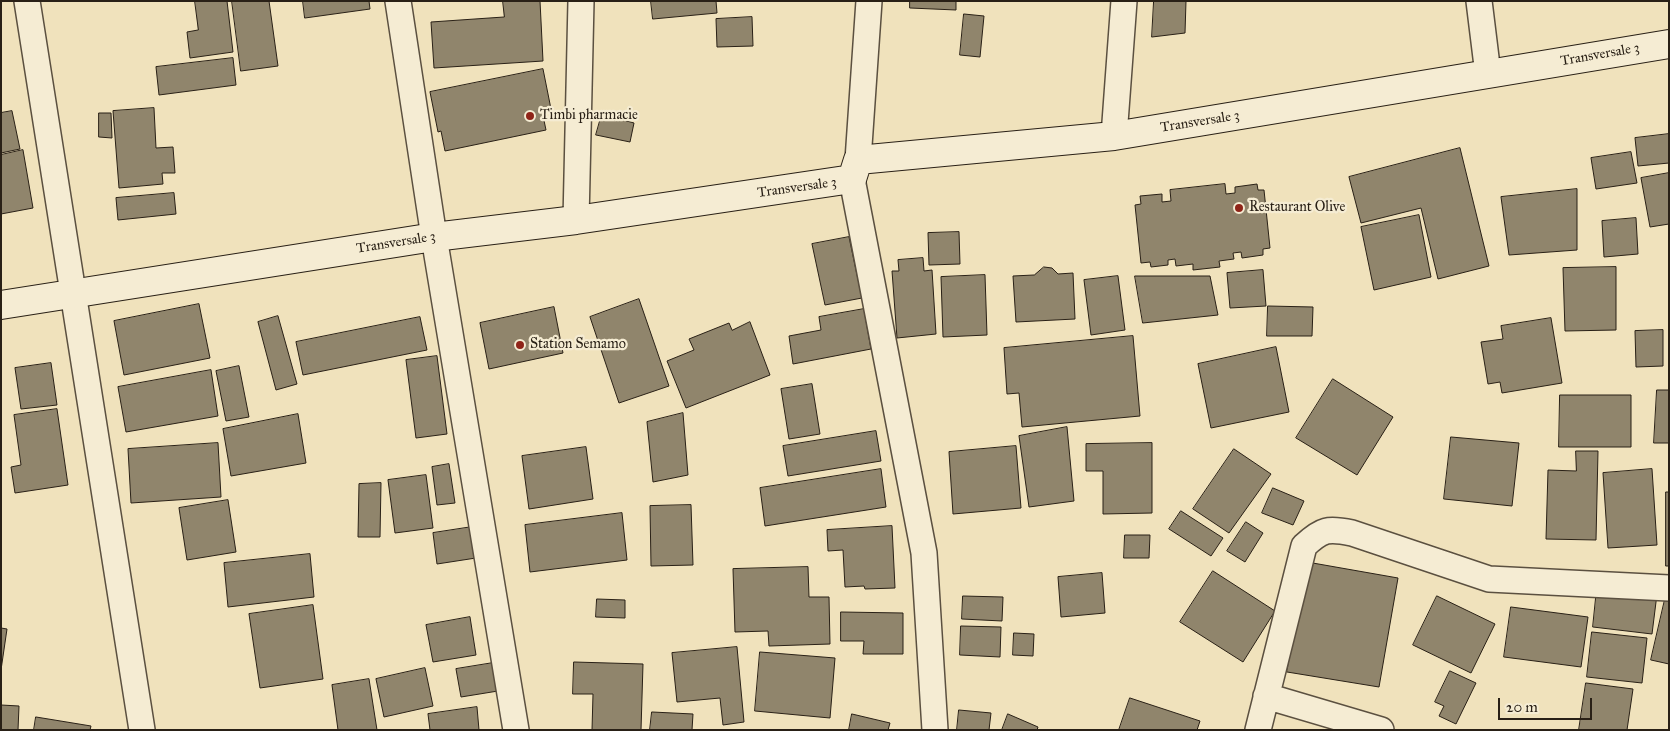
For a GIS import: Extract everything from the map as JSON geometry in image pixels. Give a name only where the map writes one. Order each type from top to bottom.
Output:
[{"type":"main road","name":"Transversale 3","points":[[1,305],[434,237],[576,220],[855,170],[1114,136],[1669,44]]},
{"type":"street","points":[[28,1],[142,730]]},
{"type":"street","points":[[398,1],[434,237],[516,730]]},
{"type":"street","points":[[576,220],[581,1]]},
{"type":"street","points":[[868,1],[855,170],[924,553],[935,730]]},
{"type":"street","points":[[1114,136],[1124,1]]},
{"type":"street","points":[[1480,1],[1488,74]]},
{"type":"street","points":[[1258,730],[1304,546],[1318,533],[1334,529],[1352,533],[1489,579],[1669,588]]},
{"type":"street","points":[[1266,696],[1381,730]]},
{"type":"building","points":[[195,1],[227,1],[233,52],[190,58],[187,32],[198,30]]},
{"type":"building","points":[[232,1],[269,1],[278,66],[241,71]]},
{"type":"building","points":[[303,1],[369,1],[370,9],[305,18]]},
{"type":"building","points":[[503,1],[540,1],[543,61],[434,68],[431,22],[504,17]]},
{"type":"building","points":[[651,1],[716,1],[717,13],[653,19]]},
{"type":"building","points":[[910,1],[956,1],[956,10],[910,8]]},
{"type":"building","points":[[1154,1],[1186,1],[1185,33],[1152,37]]},
{"type":"building","points":[[964,14],[984,16],[980,57],[960,55]]},
{"type":"building","points":[[752,17],[753,46],[717,47],[716,19]]},
{"type":"building","points":[[233,58],[236,85],[159,95],[156,67]]},
{"type":"building","points":[[543,69],[551,109],[542,111],[546,130],[445,151],[441,131],[438,132],[430,92]]},
{"type":"building","points":[[154,108],[156,148],[173,147],[175,173],[162,173],[163,184],[119,188],[113,111]]},
{"type":"building","points":[[12,111],[20,149],[1,153],[1,113]]},
{"type":"building","points":[[99,113],[111,113],[112,138],[99,137]]},
{"type":"building","points":[[602,114],[634,123],[630,142],[596,135]]},
{"type":"building","points":[[1669,134],[1669,163],[1638,166],[1635,138]]},
{"type":"building","points":[[1460,148],[1489,266],[1438,279],[1421,208],[1361,223],[1349,177]]},
{"type":"building","points":[[23,150],[33,208],[1,214],[1,155]]},
{"type":"building","points":[[1631,152],[1637,183],[1596,189],[1591,158]]},
{"type":"building","points":[[1669,173],[1669,224],[1650,227],[1641,178]]},
{"type":"building","points":[[1225,184],[1226,194],[1235,193],[1235,187],[1257,184],[1258,190],[1264,190],[1270,248],[1263,249],[1263,255],[1242,258],[1241,252],[1233,253],[1234,259],[1219,261],[1220,267],[1193,270],[1193,264],[1176,266],[1175,259],[1168,260],[1168,265],[1151,267],[1150,262],[1141,263],[1135,205],[1141,204],[1140,196],[1162,194],[1162,202],[1171,201],[1170,190]]},
{"type":"building","points":[[1577,189],[1577,250],[1509,255],[1501,197]]},
{"type":"building","points":[[174,193],[176,214],[118,220],[116,198]]},
{"type":"building","points":[[1419,215],[1431,277],[1374,290],[1361,227]]},
{"type":"building","points":[[1636,218],[1638,254],[1604,257],[1602,221]]},
{"type":"building","points":[[959,232],[960,264],[929,265],[928,233]]},
{"type":"building","points":[[849,237],[862,298],[825,305],[812,244]]},
{"type":"building","points":[[923,258],[924,271],[932,270],[936,334],[897,338],[892,271],[899,271],[898,260]]},
{"type":"building","points":[[1044,267],[1052,268],[1058,274],[1073,273],[1075,319],[1016,322],[1013,276],[1034,275]]},
{"type":"building","points":[[1616,267],[1616,330],[1565,331],[1563,268]]},
{"type":"building","points":[[1263,270],[1266,306],[1230,308],[1227,273]]},
{"type":"building","points":[[985,275],[987,335],[943,337],[941,277]]},
{"type":"building","points":[[1118,276],[1125,330],[1091,335],[1084,280]]},
{"type":"building","points":[[1135,276],[1210,276],[1218,315],[1143,323]]},
{"type":"building","points":[[639,299],[669,386],[619,403],[590,317]]},
{"type":"building","points":[[199,304],[210,358],[124,375],[114,321]]},
{"type":"building","points":[[1268,306],[1313,307],[1312,336],[1267,336]]},
{"type":"building","points":[[554,307],[563,353],[489,369],[480,323]]},
{"type":"building","points":[[864,309],[871,349],[793,364],[789,336],[821,330],[819,317]]},
{"type":"building","points":[[278,316],[297,384],[276,390],[258,322]]},
{"type":"building","points":[[420,317],[427,350],[303,375],[296,342]]},
{"type":"building","points":[[1551,318],[1562,383],[1502,393],[1500,382],[1488,384],[1481,342],[1503,339],[1501,326]]},
{"type":"building","points":[[750,322],[770,375],[686,408],[667,361],[694,350],[689,339],[729,323],[732,330]]},
{"type":"building","points":[[1663,330],[1663,366],[1636,367],[1635,331]]},
{"type":"building","points":[[1133,336],[1140,416],[1022,427],[1019,393],[1007,394],[1004,348]]},
{"type":"building","points":[[1276,347],[1289,412],[1211,428],[1198,364]]},
{"type":"building","points":[[437,356],[447,434],[416,438],[406,360]]},
{"type":"building","points":[[51,363],[57,405],[21,409],[15,368]]},
{"type":"building","points":[[239,366],[249,417],[226,421],[216,371]]},
{"type":"building","points":[[211,370],[218,416],[126,432],[118,387]]},
{"type":"building","points":[[1333,379],[1393,417],[1357,475],[1296,438]]},
{"type":"building","points":[[812,384],[820,434],[789,439],[781,389]]},
{"type":"building","points":[[1657,390],[1669,390],[1669,443],[1654,443]]},
{"type":"building","points":[[1560,395],[1631,395],[1631,447],[1559,447]]},
{"type":"building","points":[[57,409],[68,485],[15,493],[11,467],[21,465],[14,415]]},
{"type":"building","points":[[683,413],[688,475],[653,482],[647,422]]},
{"type":"building","points":[[298,414],[306,463],[231,476],[223,429]]},
{"type":"building","points":[[1067,427],[1074,501],[1029,507],[1019,436]]},
{"type":"building","points":[[876,431],[881,461],[788,476],[783,446]]},
{"type":"building","points":[[1451,437],[1519,443],[1512,506],[1444,499]]},
{"type":"building","points":[[218,443],[221,497],[131,503],[128,449]]},
{"type":"building","points":[[1152,443],[1152,513],[1103,514],[1103,471],[1086,471],[1086,444]]},
{"type":"building","points":[[1016,446],[1021,508],[953,514],[949,452]]},
{"type":"building","points":[[586,447],[593,499],[529,509],[522,456]]},
{"type":"building","points":[[1234,449],[1271,474],[1229,533],[1193,509]]},
{"type":"building","points":[[1576,451],[1598,451],[1596,540],[1546,539],[1548,470],[1576,471]]},
{"type":"building","points":[[449,464],[455,503],[437,505],[432,467]]},
{"type":"building","points":[[881,469],[886,507],[765,526],[760,488]]},
{"type":"building","points":[[1652,469],[1657,545],[1608,548],[1603,473]]},
{"type":"building","points":[[426,475],[433,528],[395,533],[388,480]]},
{"type":"building","points":[[381,483],[380,537],[358,537],[359,484]]},
{"type":"building","points":[[1273,488],[1304,501],[1293,525],[1262,513]]},
{"type":"building","points":[[1666,492],[1669,492],[1669,566],[1666,566]]},
{"type":"building","points":[[228,500],[236,552],[187,560],[179,508]]},
{"type":"building","points":[[691,505],[693,565],[651,566],[650,506]]},
{"type":"building","points":[[1181,511],[1223,538],[1211,556],[1169,529]]},
{"type":"building","points":[[622,513],[627,560],[530,572],[525,525]]},
{"type":"building","points":[[1246,522],[1263,533],[1245,562],[1227,551]]},
{"type":"building","points":[[892,526],[895,588],[865,589],[864,586],[845,587],[843,550],[828,551],[827,530]]},
{"type":"building","points":[[472,527],[476,558],[437,564],[433,533]]},
{"type":"building","points":[[1125,535],[1150,535],[1149,558],[1124,558]]},
{"type":"building","points":[[310,554],[314,597],[228,607],[224,563]]},
{"type":"building","points":[[1307,562],[1398,578],[1379,687],[1287,672]]},
{"type":"building","points":[[808,567],[809,597],[829,597],[830,644],[769,646],[768,631],[735,632],[733,569]]},
{"type":"building","points":[[1213,571],[1275,611],[1243,662],[1180,622]]},
{"type":"building","points":[[1102,573],[1105,613],[1061,617],[1058,577]]},
{"type":"building","points":[[1597,588],[1657,594],[1652,634],[1593,627]]},
{"type":"building","points":[[1666,595],[1669,596],[1669,664],[1651,660]]},
{"type":"building","points":[[963,596],[1003,597],[1002,621],[962,619]]},
{"type":"building","points":[[1437,596],[1495,624],[1471,673],[1413,645]]},
{"type":"building","points":[[597,599],[625,600],[625,618],[596,617]]},
{"type":"building","points":[[313,605],[323,679],[260,688],[249,614]]},
{"type":"building","points":[[1511,607],[1588,617],[1581,667],[1504,657]]},
{"type":"building","points":[[841,612],[903,613],[903,654],[863,654],[864,641],[841,641]]},
{"type":"building","points":[[470,617],[476,655],[433,662],[426,625]]},
{"type":"building","points":[[961,626],[1001,627],[1000,657],[960,655]]},
{"type":"building","points":[[1,628],[7,629],[1,670]]},
{"type":"building","points":[[1592,632],[1647,638],[1642,683],[1587,677]]},
{"type":"building","points":[[1014,633],[1034,634],[1033,656],[1013,655]]},
{"type":"building","points":[[737,647],[744,722],[723,725],[720,698],[677,702],[672,653]]},
{"type":"building","points":[[760,652],[835,658],[830,718],[755,711]]},
{"type":"building","points":[[574,662],[643,664],[641,730],[592,730],[593,694],[573,694]]},
{"type":"building","points":[[493,663],[498,691],[461,697],[456,669]]},
{"type":"building","points":[[425,668],[433,706],[384,717],[376,679]]},
{"type":"building","points":[[1450,671],[1476,683],[1456,724],[1439,716],[1444,706],[1435,702]]},
{"type":"building","points":[[369,679],[377,730],[338,730],[332,685]]},
{"type":"building","points":[[1586,683],[1633,689],[1627,730],[1579,730]]},
{"type":"building","points":[[1130,698],[1200,721],[1197,730],[1119,730]]},
{"type":"building","points":[[1,705],[19,706],[18,730],[1,730]]},
{"type":"building","points":[[477,707],[479,730],[430,730],[428,714]]},
{"type":"building","points":[[959,710],[991,713],[989,730],[957,730]]},
{"type":"building","points":[[652,712],[693,714],[692,730],[650,730]]},
{"type":"building","points":[[852,714],[890,723],[888,730],[849,730]]},
{"type":"building","points":[[1008,714],[1038,727],[1037,730],[1002,730]]},
{"type":"building","points":[[36,717],[91,726],[90,730],[34,730]]},
{"type":"place","name":"Timbi pharmacie","points":[[530,116]]},
{"type":"place","name":"Restaurant Olive","points":[[1239,208]]},
{"type":"place","name":"Station Semamo","points":[[520,345]]}]
